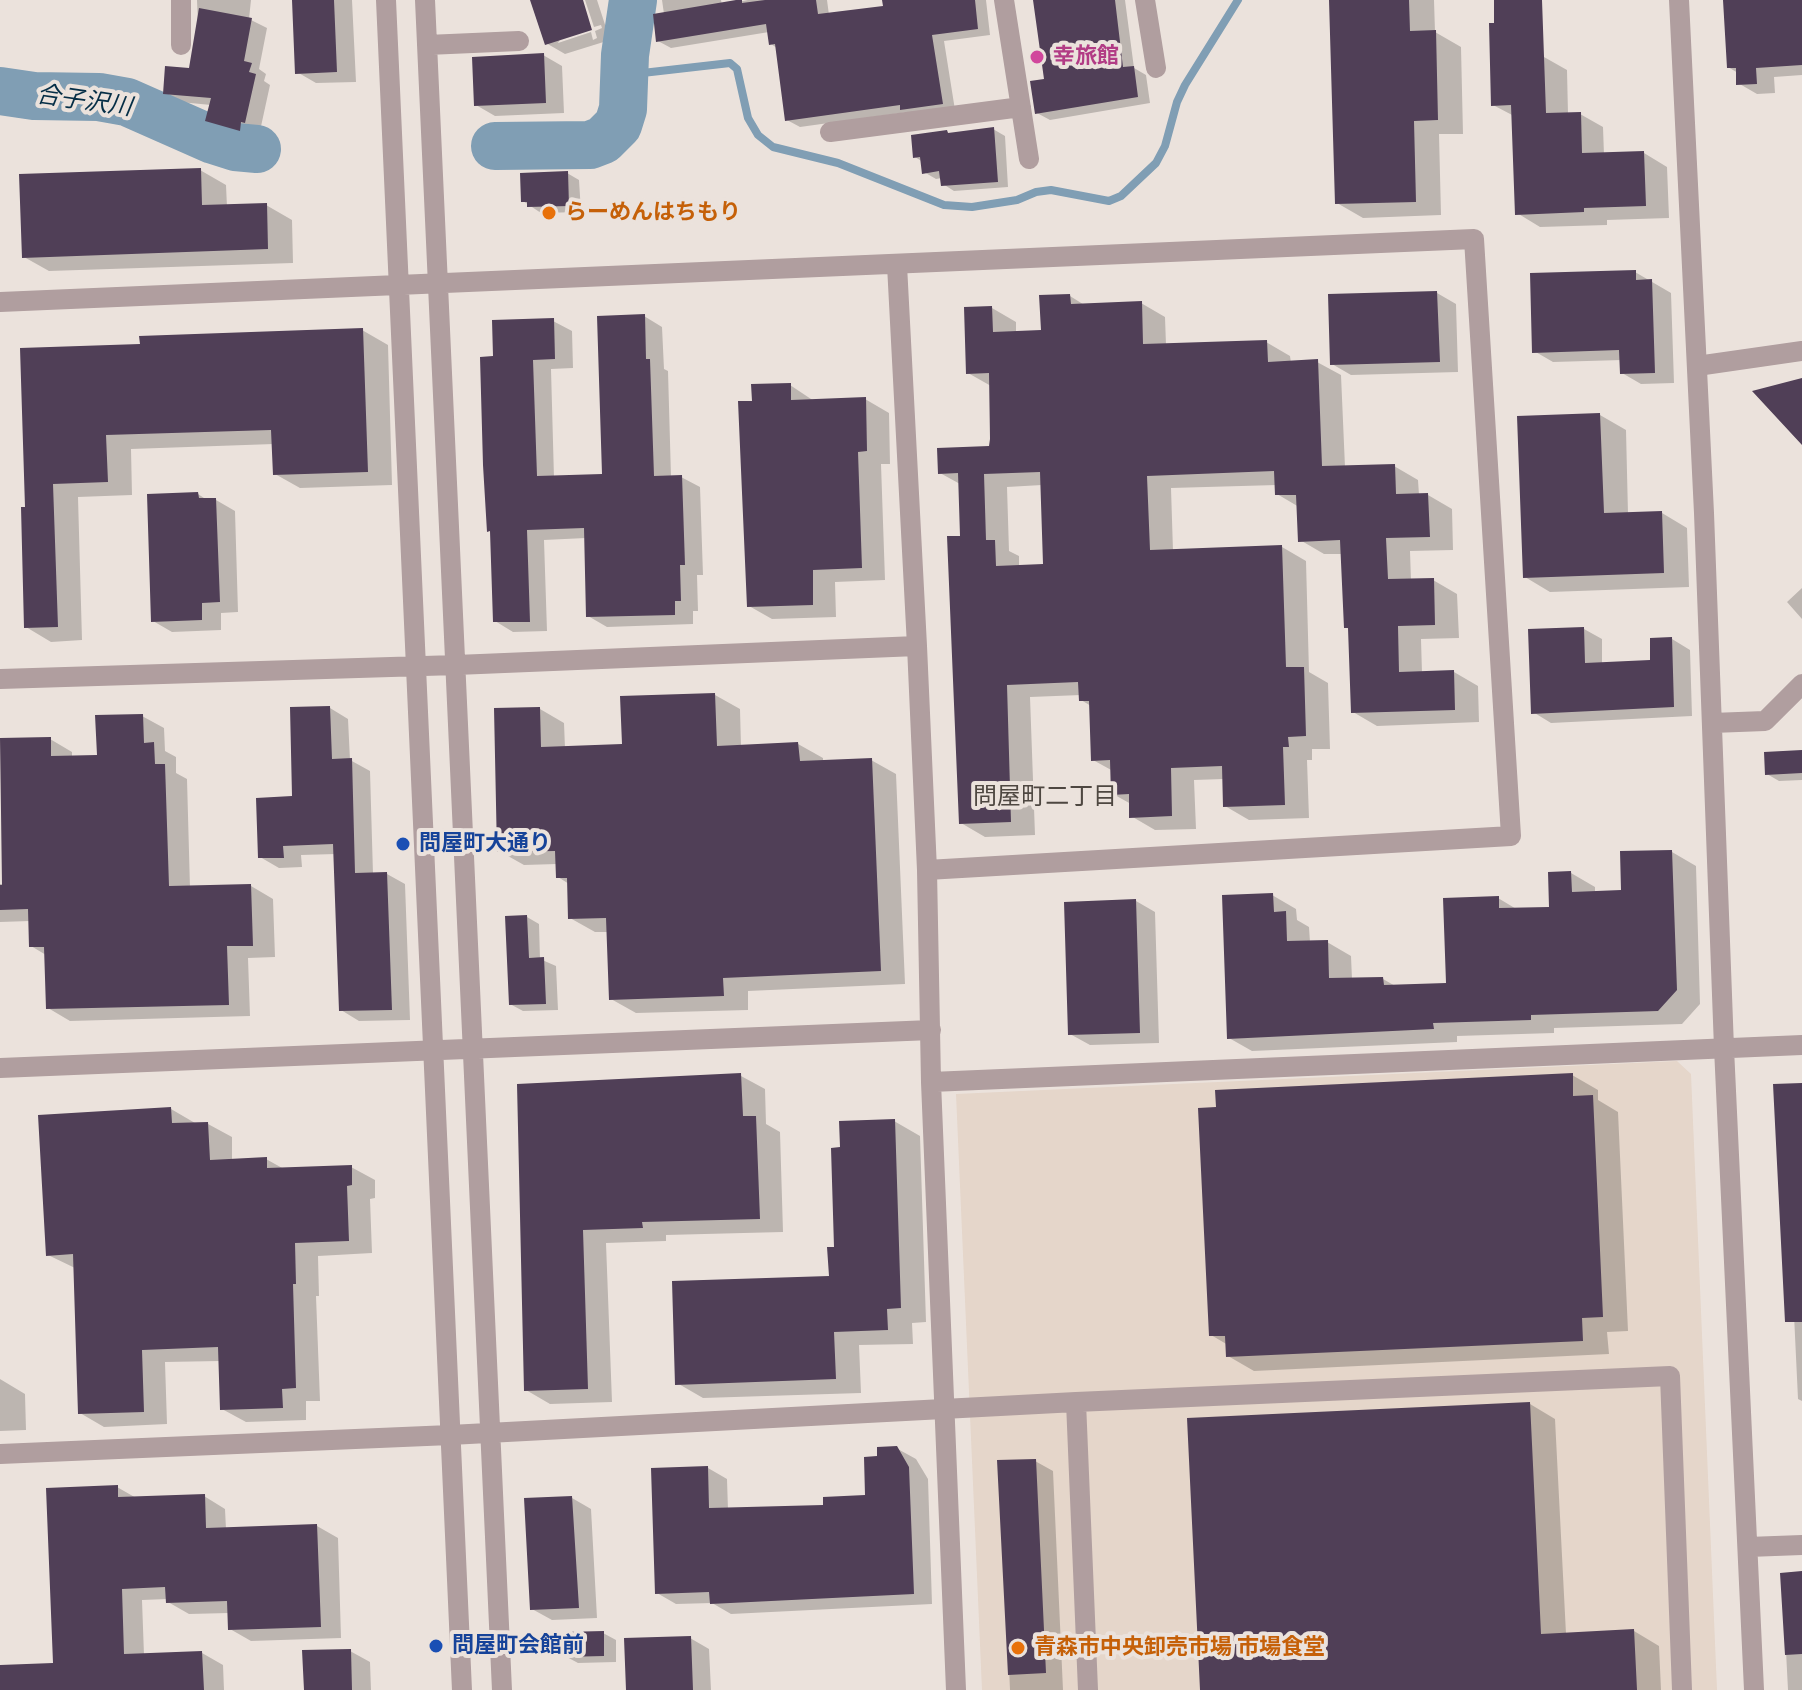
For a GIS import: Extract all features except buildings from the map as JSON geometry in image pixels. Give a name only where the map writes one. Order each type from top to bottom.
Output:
[{"type":"street","points":[[181,0],[181,45]]},
{"type":"street","points":[[386,0],[462,1690]]},
{"type":"street","points":[[425,0],[502,1690]]},
{"type":"street","points":[[1004,0],[1029,159]]},
{"type":"street","points":[[1145,0],[1156,68]]},
{"type":"street","points":[[1679,0],[1754,1690]]},
{"type":"street","points":[[427,45],[519,41]]},
{"type":"street","points":[[830,132],[1021,107]]},
{"type":"street","points":[[0,302],[1474,239],[1511,836],[927,870]]},
{"type":"street","points":[[897,265],[927,870],[931,1082],[956,1690]]},
{"type":"street","points":[[1697,366],[1802,351]]},
{"type":"street","points":[[0,679],[456,665],[917,646]]},
{"type":"street","points":[[1712,723],[1765,721],[1802,684]]},
{"type":"street","points":[[0,1068],[931,1030]]},
{"type":"street","points":[[931,1082],[1802,1045]]},
{"type":"street","points":[[0,1454],[450,1435],[945,1407],[1670,1376],[1682,1690]]},
{"type":"street","points":[[1076,1402],[1088,1690]]},
{"type":"street","points":[[1748,1547],[1802,1545]]},
{"type":"shaded area","points":[[1677,1061],[1691,1074],[1717,1690],[982,1690],[956,1094]]},
{"type":"waterway","name":"合子沢川","points":[[495,146],[590,145],[603,140],[618,125],[623,109],[625,55],[633,0]]},
{"type":"waterway","points":[[625,75],[730,63],[737,69],[748,118],[758,135],[773,147],[838,163],[944,205],[972,207],[1017,200],[1051,190],[1109,201],[1121,196],[1156,163],[1165,146],[1185,85],[1238,0]]},
{"type":"waterway","name":"合子沢川","points":[[0,91],[34,96],[99,97],[127,102],[213,140],[235,147],[257,149]]},
{"type":"place","name":"幸旅館","points":[[1037,57]]},
{"type":"place","name":"らーめんはちもり","points":[[549,213]]},
{"type":"place","name":"問屋町大通り","points":[[403,844]]},
{"type":"place","name":"問屋町会館前","points":[[436,1646]]},
{"type":"place","name":"青森市中央卸売市場 市場食堂","points":[[1018,1648]]},
{"type":"district","name":"問屋町二丁目","points":[[1045,798]]}]
